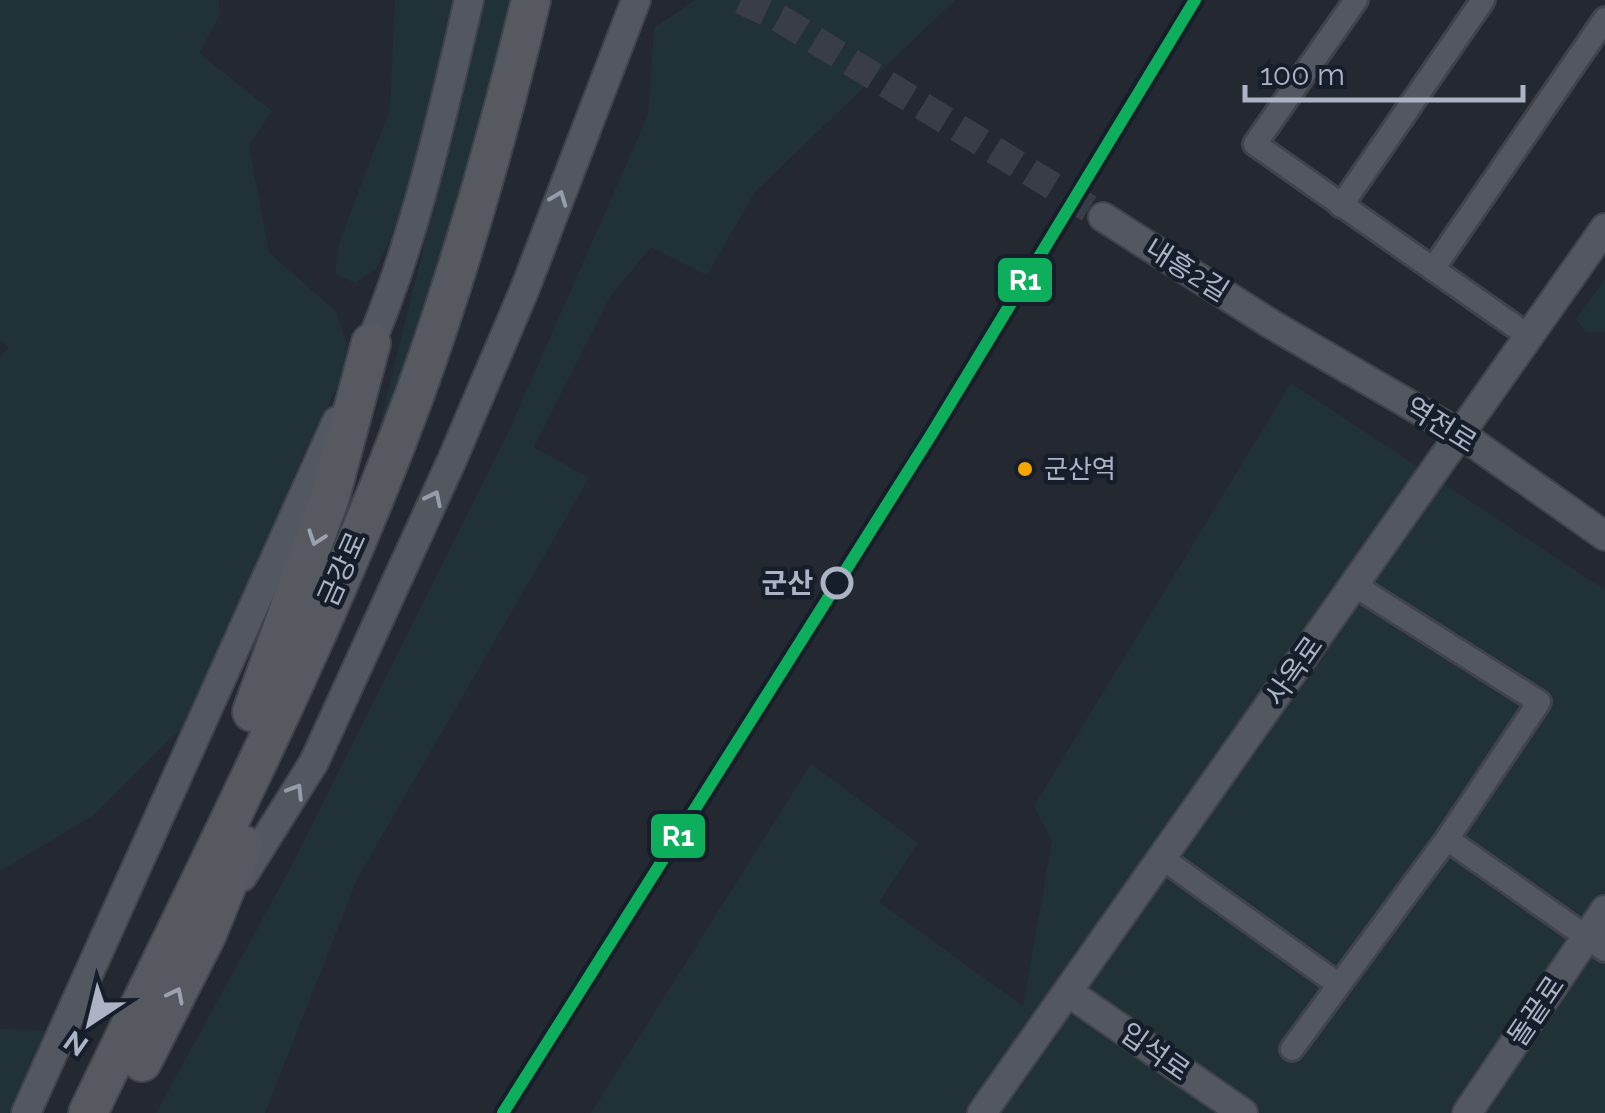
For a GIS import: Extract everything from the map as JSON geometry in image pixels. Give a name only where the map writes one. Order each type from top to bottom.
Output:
[{"type":"highway","name":"금강로","points":[[85,1113],[242,791],[383,476],[416,389],[492,154],[531,0]]},
{"type":"highway","name":"금강로","points":[[116,1113],[207,934],[396,504],[492,236],[552,0]]},
{"type":"highway","points":[[85,1113],[261,690],[330,497],[371,343]]},
{"type":"street","points":[[26,1113],[371,343],[418,204],[468,0]]},
{"type":"street","points":[[207,934],[314,762],[510,324],[636,0]]},
{"type":"street","points":[[1356,0],[1255,144],[1530,337]]},
{"type":"street","points":[[1342,206],[1483,0]]},
{"type":"street","points":[[1432,269],[1605,19]]},
{"type":"street","name":"내흥2길","points":[[1103,217],[1271,324]]},
{"type":"street","name":"사옥로","points":[[982,1113],[1605,228]]},
{"type":"street","name":"역전로","points":[[1271,324],[1462,435],[1605,536]]},
{"type":"street","points":[[1292,1049],[1447,839],[1539,702],[1354,585]]},
{"type":"street","points":[[1447,839],[1596,944]]},
{"type":"street","points":[[1162,858],[1339,985]]},
{"type":"street","name":"돌끝로","points":[[1467,1113],[1596,944],[1605,910]]},
{"type":"street","name":"입석로","points":[[1068,992],[1243,1113]]},
{"type":"shaded area","points":[[0,0],[219,0],[220,15],[199,53],[272,111],[249,145],[269,253],[336,311],[352,358],[303,455],[192,727],[173,736],[94,815],[0,871],[0,357],[9,347],[0,340]]},
{"type":"shaded area","points":[[395,0],[457,0],[399,219],[377,268],[355,283],[335,274],[339,243],[390,109]]},
{"type":"shaded area","points":[[477,0],[514,0],[492,110],[399,404],[376,439],[431,217]]},
{"type":"shaded area","points":[[695,0],[955,0],[755,192],[707,275],[651,247],[609,298],[534,447],[589,478],[358,877],[265,1113],[156,1113],[291,867],[508,433],[648,115],[654,28]]},
{"type":"shaded area","points":[[1605,279],[1605,332],[1586,332],[1576,319]]},
{"type":"shaded area","points":[[1291,383],[1605,590],[1605,1113],[591,1113],[811,764],[918,843],[879,902],[1023,1006],[1052,841],[1034,806]]},
{"type":"shaded area","points":[[0,1029],[48,1031],[9,1113],[0,1113]]},
{"type":"tunnel","points":[[741,0],[779,18],[1103,217]]},
{"type":"transit line","name":"R1","points":[[503,1113],[931,435],[1195,0]]},
{"type":"place","name":"군산역","points":[[1025,469]]},
{"type":"place","name":"군산","points":[[837,583]]}]
